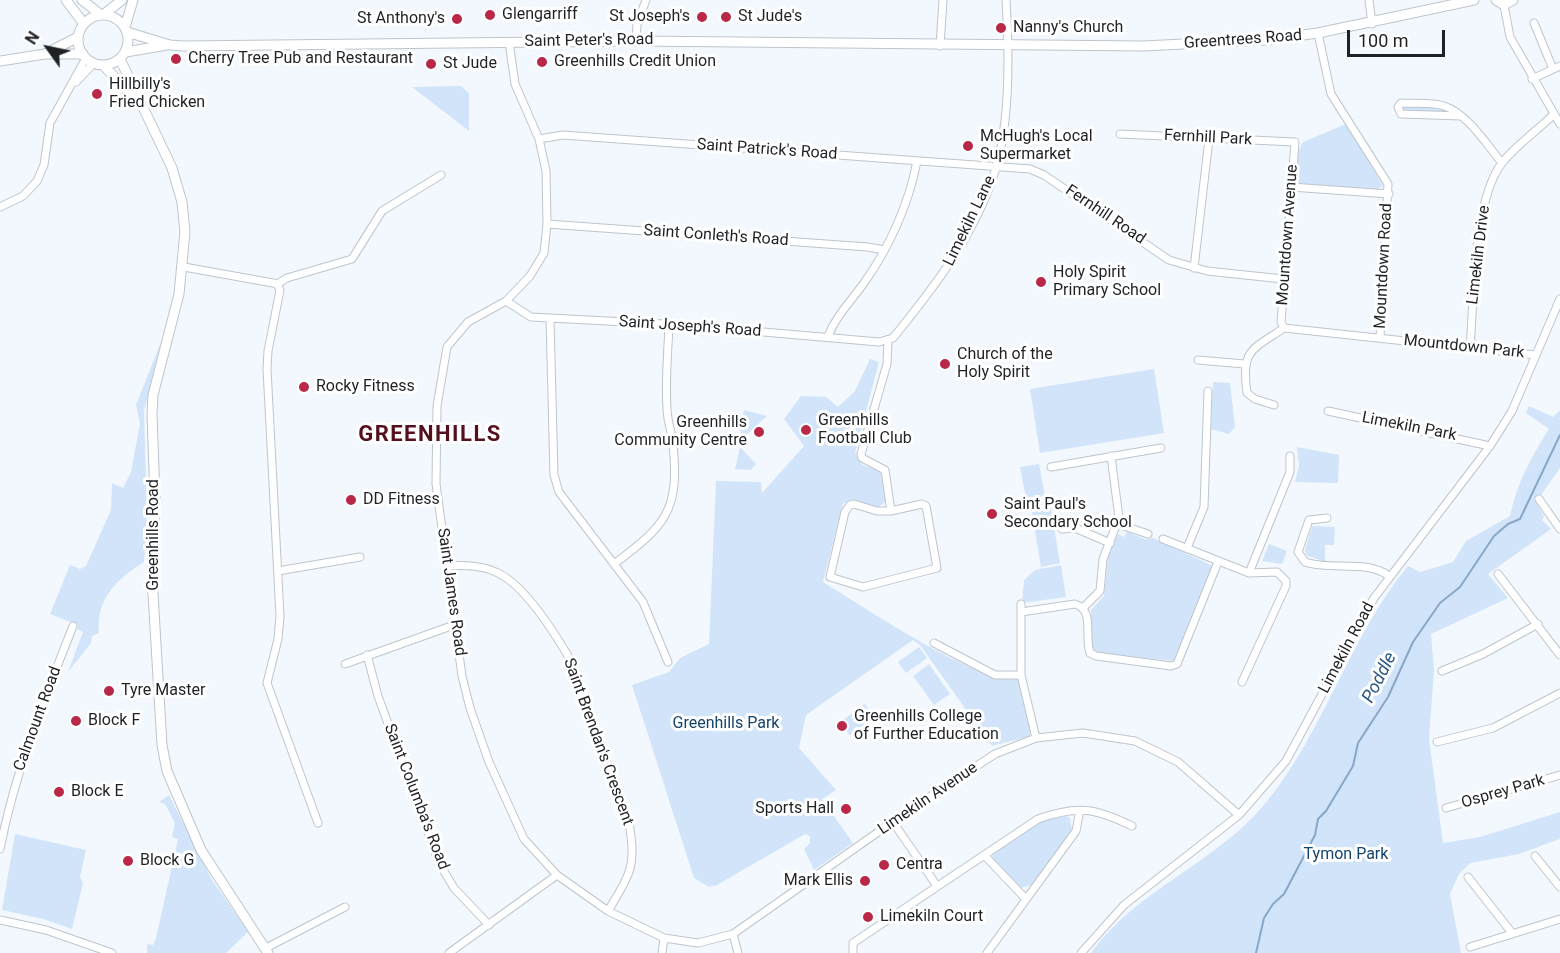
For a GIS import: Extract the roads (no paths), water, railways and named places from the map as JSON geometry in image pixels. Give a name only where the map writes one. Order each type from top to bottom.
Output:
[{"type":"main road","points":[[66,0],[84,24]]},
{"type":"main road","points":[[82,0],[102,15],[116,18],[126,29]]},
{"type":"main road","points":[[45,54],[78,37],[84,24],[102,15],[122,0]]},
{"type":"main road","points":[[0,61],[45,54],[91,60],[123,55],[133,0]]},
{"type":"main road","name":"Greentrees Road","points":[[1007,47],[1178,45],[1265,40],[1372,24],[1474,0]]},
{"type":"main road","name":"Saint Peter's Road","points":[[126,29],[170,45]]},
{"type":"main road","points":[[78,37],[91,60]]},
{"type":"main road","name":"Saint Peter's Road","points":[[123,55],[170,45],[636,40],[1007,47]]},
{"type":"main road","name":"Greenhills Road","points":[[123,55],[140,103],[166,155],[182,202],[185,232],[184,267],[152,405],[155,497],[152,577],[162,746],[166,771],[201,850],[267,951]]},
{"type":"main road","name":"Greenhills Road","points":[[91,60],[140,103]]},
{"type":"street","points":[[636,40],[637,24],[646,0]]},
{"type":"street","points":[[940,46],[943,0]]},
{"type":"street","name":"Limekiln Lane","points":[[888,341],[936,285],[952,261],[975,218],[996,167],[1006,98],[1006,0]]},
{"type":"street","points":[[1369,0],[1372,24]]},
{"type":"street","points":[[1504,2],[1510,37],[1560,124]]},
{"type":"street","points":[[1532,78],[1557,67],[1534,23]]},
{"type":"street","name":"Mountdown Road","points":[[1318,33],[1331,94],[1388,184],[1380,338]]},
{"type":"street","name":"Saint James Road","points":[[509,42],[515,84],[539,139],[546,171],[547,239],[539,264],[506,301],[468,322],[447,346],[441,368],[437,406],[436,484],[454,625],[470,708],[489,762],[524,839],[557,875],[608,911],[664,938],[698,943],[733,934],[815,878]]},
{"type":"street","points":[[0,207],[23,196],[37,181],[44,165],[50,123],[91,60]]},
{"type":"street","points":[[1461,116],[1401,114],[1398,106],[1401,103],[1442,105],[1461,116],[1502,163]]},
{"type":"street","name":"Limekiln Drive","points":[[1470,348],[1484,203],[1492,180],[1502,163],[1553,115]]},
{"type":"street","name":"Fernhill Park","points":[[1120,134],[1295,142]]},
{"type":"street","name":"Saint Patrick's Road","points":[[539,139],[563,135],[996,167]]},
{"type":"street","points":[[1194,268],[1209,139]]},
{"type":"street","name":"Mountdown Avenue","points":[[1284,328],[1281,322],[1283,279],[1295,142]]},
{"type":"street","points":[[828,336],[834,322],[864,282],[884,250],[904,204],[917,161]]},
{"type":"street","name":"Fernhill Road","points":[[996,167],[1030,169],[1044,175],[1169,260],[1194,268],[1283,279]]},
{"type":"street","points":[[184,267],[277,284],[287,278],[352,259],[382,211],[441,175]]},
{"type":"street","points":[[1291,188],[1389,194]]},
{"type":"street","name":"Saint Conleth's Road","points":[[547,224],[884,250]]},
{"type":"street","points":[[277,284],[280,290],[268,351],[267,369],[279,628],[267,683],[318,823]]},
{"type":"street","name":"Limekiln Road","points":[[1081,953],[1100,929],[1132,898],[1239,815],[1290,755],[1366,610],[1389,576],[1490,446],[1512,411],[1560,299]]},
{"type":"street","name":"Saint Joseph's Road","points":[[506,301],[525,314],[550,319],[888,341]]},
{"type":"street","points":[[550,319],[554,475],[559,492],[643,602],[668,662]]},
{"type":"street","points":[[614,564],[644,541],[661,523],[676,481],[667,409],[669,325]]},
{"type":"street","points":[[1274,405],[1255,399],[1247,393],[1244,364],[1257,345],[1284,328]]},
{"type":"street","name":"Mountdown Park","points":[[1284,328],[1536,355]]},
{"type":"street","points":[[888,341],[887,364],[861,454],[866,461],[881,465],[885,470],[891,511]]},
{"type":"street","points":[[1198,360],[1244,364]]},
{"type":"street","points":[[1187,548],[1204,507],[1208,391]]},
{"type":"street","name":"Limekiln Park","points":[[1328,411],[1490,446]]},
{"type":"street","points":[[1051,467],[1161,448]]},
{"type":"street","points":[[1083,608],[1100,591],[1103,559],[1118,524],[1112,456]]},
{"type":"street","points":[[1249,573],[1290,472],[1290,456]]},
{"type":"street","points":[[1539,499],[1560,529]]},
{"type":"street","points":[[922,504],[926,506],[937,568],[863,586],[830,578],[829,573],[849,506],[891,511],[922,504]]},
{"type":"street","points":[[1327,518],[1309,520],[1298,552],[1305,562],[1331,567],[1371,568],[1389,576]]},
{"type":"street","points":[[1118,524],[1148,534]]},
{"type":"street","points":[[1062,529],[1075,528],[1110,543]]},
{"type":"street","points":[[1163,539],[1249,573],[1277,572],[1286,581],[1286,586],[1242,682]]},
{"type":"street","points":[[278,571],[360,557]]},
{"type":"street","points":[[1021,612],[1075,604],[1083,608],[1087,615],[1090,653],[1096,656],[1176,664],[1218,562]]},
{"type":"street","name":"Saint Brendan's Crescent","points":[[447,566],[486,569],[509,580],[552,630],[567,654],[629,823],[634,851],[630,875],[608,911]]},
{"type":"street","points":[[1498,574],[1560,656]]},
{"type":"street","points":[[1021,604],[1021,675],[1036,738]]},
{"type":"street","points":[[1442,671],[1483,654],[1538,624]]},
{"type":"street","points":[[345,664],[454,625]]},
{"type":"street","name":"Calmount Road","points":[[0,849],[13,791],[26,748],[73,626]]},
{"type":"street","points":[[934,643],[995,675],[1021,675]]},
{"type":"street","name":"Saint Columba's Road","points":[[368,654],[378,696],[439,862],[454,888],[489,925]]},
{"type":"street","points":[[1437,742],[1493,728],[1560,693]]},
{"type":"street","name":"Limekiln Avenue","points":[[815,878],[893,822],[1003,749],[1036,738],[1083,733],[1135,741],[1178,762],[1239,815]]},
{"type":"street","name":"Osprey Park","points":[[1446,808],[1560,775]]},
{"type":"street","points":[[987,953],[1076,831],[1080,810]]},
{"type":"street","points":[[853,953],[853,943],[1038,819],[1059,812],[1080,810],[1104,813],[1132,826]]},
{"type":"street","points":[[893,822],[937,886]]},
{"type":"street","points":[[984,855],[1026,899]]},
{"type":"street","points":[[1535,856],[1560,886]]},
{"type":"street","points":[[449,953],[557,875]]},
{"type":"street","points":[[1468,877],[1512,933]]},
{"type":"street","points":[[267,951],[345,907]]},
{"type":"street","points":[[1470,947],[1560,919]]},
{"type":"street","points":[[0,920],[46,930],[112,953]]},
{"type":"street","points":[[733,934],[738,953]]},
{"type":"street","points":[[662,953],[664,938]]},
{"type":"waterway","name":"Poddle","points":[[1256,953],[1264,918],[1273,904],[1284,894],[1315,835],[1318,819],[1326,811],[1353,766],[1358,743],[1388,697],[1413,642],[1440,603],[1460,587],[1494,536],[1508,524],[1520,519],[1560,435]]},
{"type":"place","name":"Glengarriff","points":[[490,15]]},
{"type":"place","name":"St Joseph's","points":[[702,17]]},
{"type":"place","name":"St Jude's","points":[[726,17]]},
{"type":"place","name":"St Anthony's","points":[[457,19]]},
{"type":"place","name":"Nanny's Church","points":[[1001,28]]},
{"type":"place","name":"Cherry Tree Pub and Restaurant","points":[[176,59]]},
{"type":"place","name":"Greenhills Credit Union","points":[[542,62]]},
{"type":"place","name":"St Jude","points":[[431,64]]},
{"type":"place","name":"Hillbilly's Fried Chicken","points":[[97,94]]},
{"type":"place","name":"McHugh's Local Supermarket","points":[[968,146]]},
{"type":"place","name":"Holy Spirit Primary School","points":[[1041,282]]},
{"type":"place","name":"Church of the Holy Spirit","points":[[945,364]]},
{"type":"place","name":"Rocky Fitness","points":[[304,387]]},
{"type":"place","name":"Greenhills Football Club","points":[[806,430]]},
{"type":"place","name":"Greenhills Community Centre","points":[[759,432]]},
{"type":"place","name":"DD Fitness","points":[[351,500]]},
{"type":"place","name":"Saint Paul's Secondary School","points":[[992,514]]},
{"type":"place","name":"Tyre Master","points":[[109,691]]},
{"type":"place","name":"Block F","points":[[76,721]]},
{"type":"place","name":"Greenhills College of Further Education","points":[[842,726]]},
{"type":"place","name":"Block E","points":[[59,792]]},
{"type":"place","name":"Sports Hall","points":[[846,809]]},
{"type":"place","name":"Block G","points":[[128,861]]},
{"type":"place","name":"Centra","points":[[884,865]]},
{"type":"place","name":"Mark Ellis","points":[[865,881]]},
{"type":"place","name":"Limekiln Court","points":[[868,917]]},
{"type":"district","name":"GREENHILLS","points":[[430,435]]},
{"type":"park label","name":"Greenhills Park","points":[[726,724]]},
{"type":"park label","name":"Tymon Park","points":[[1346,855]]}]
